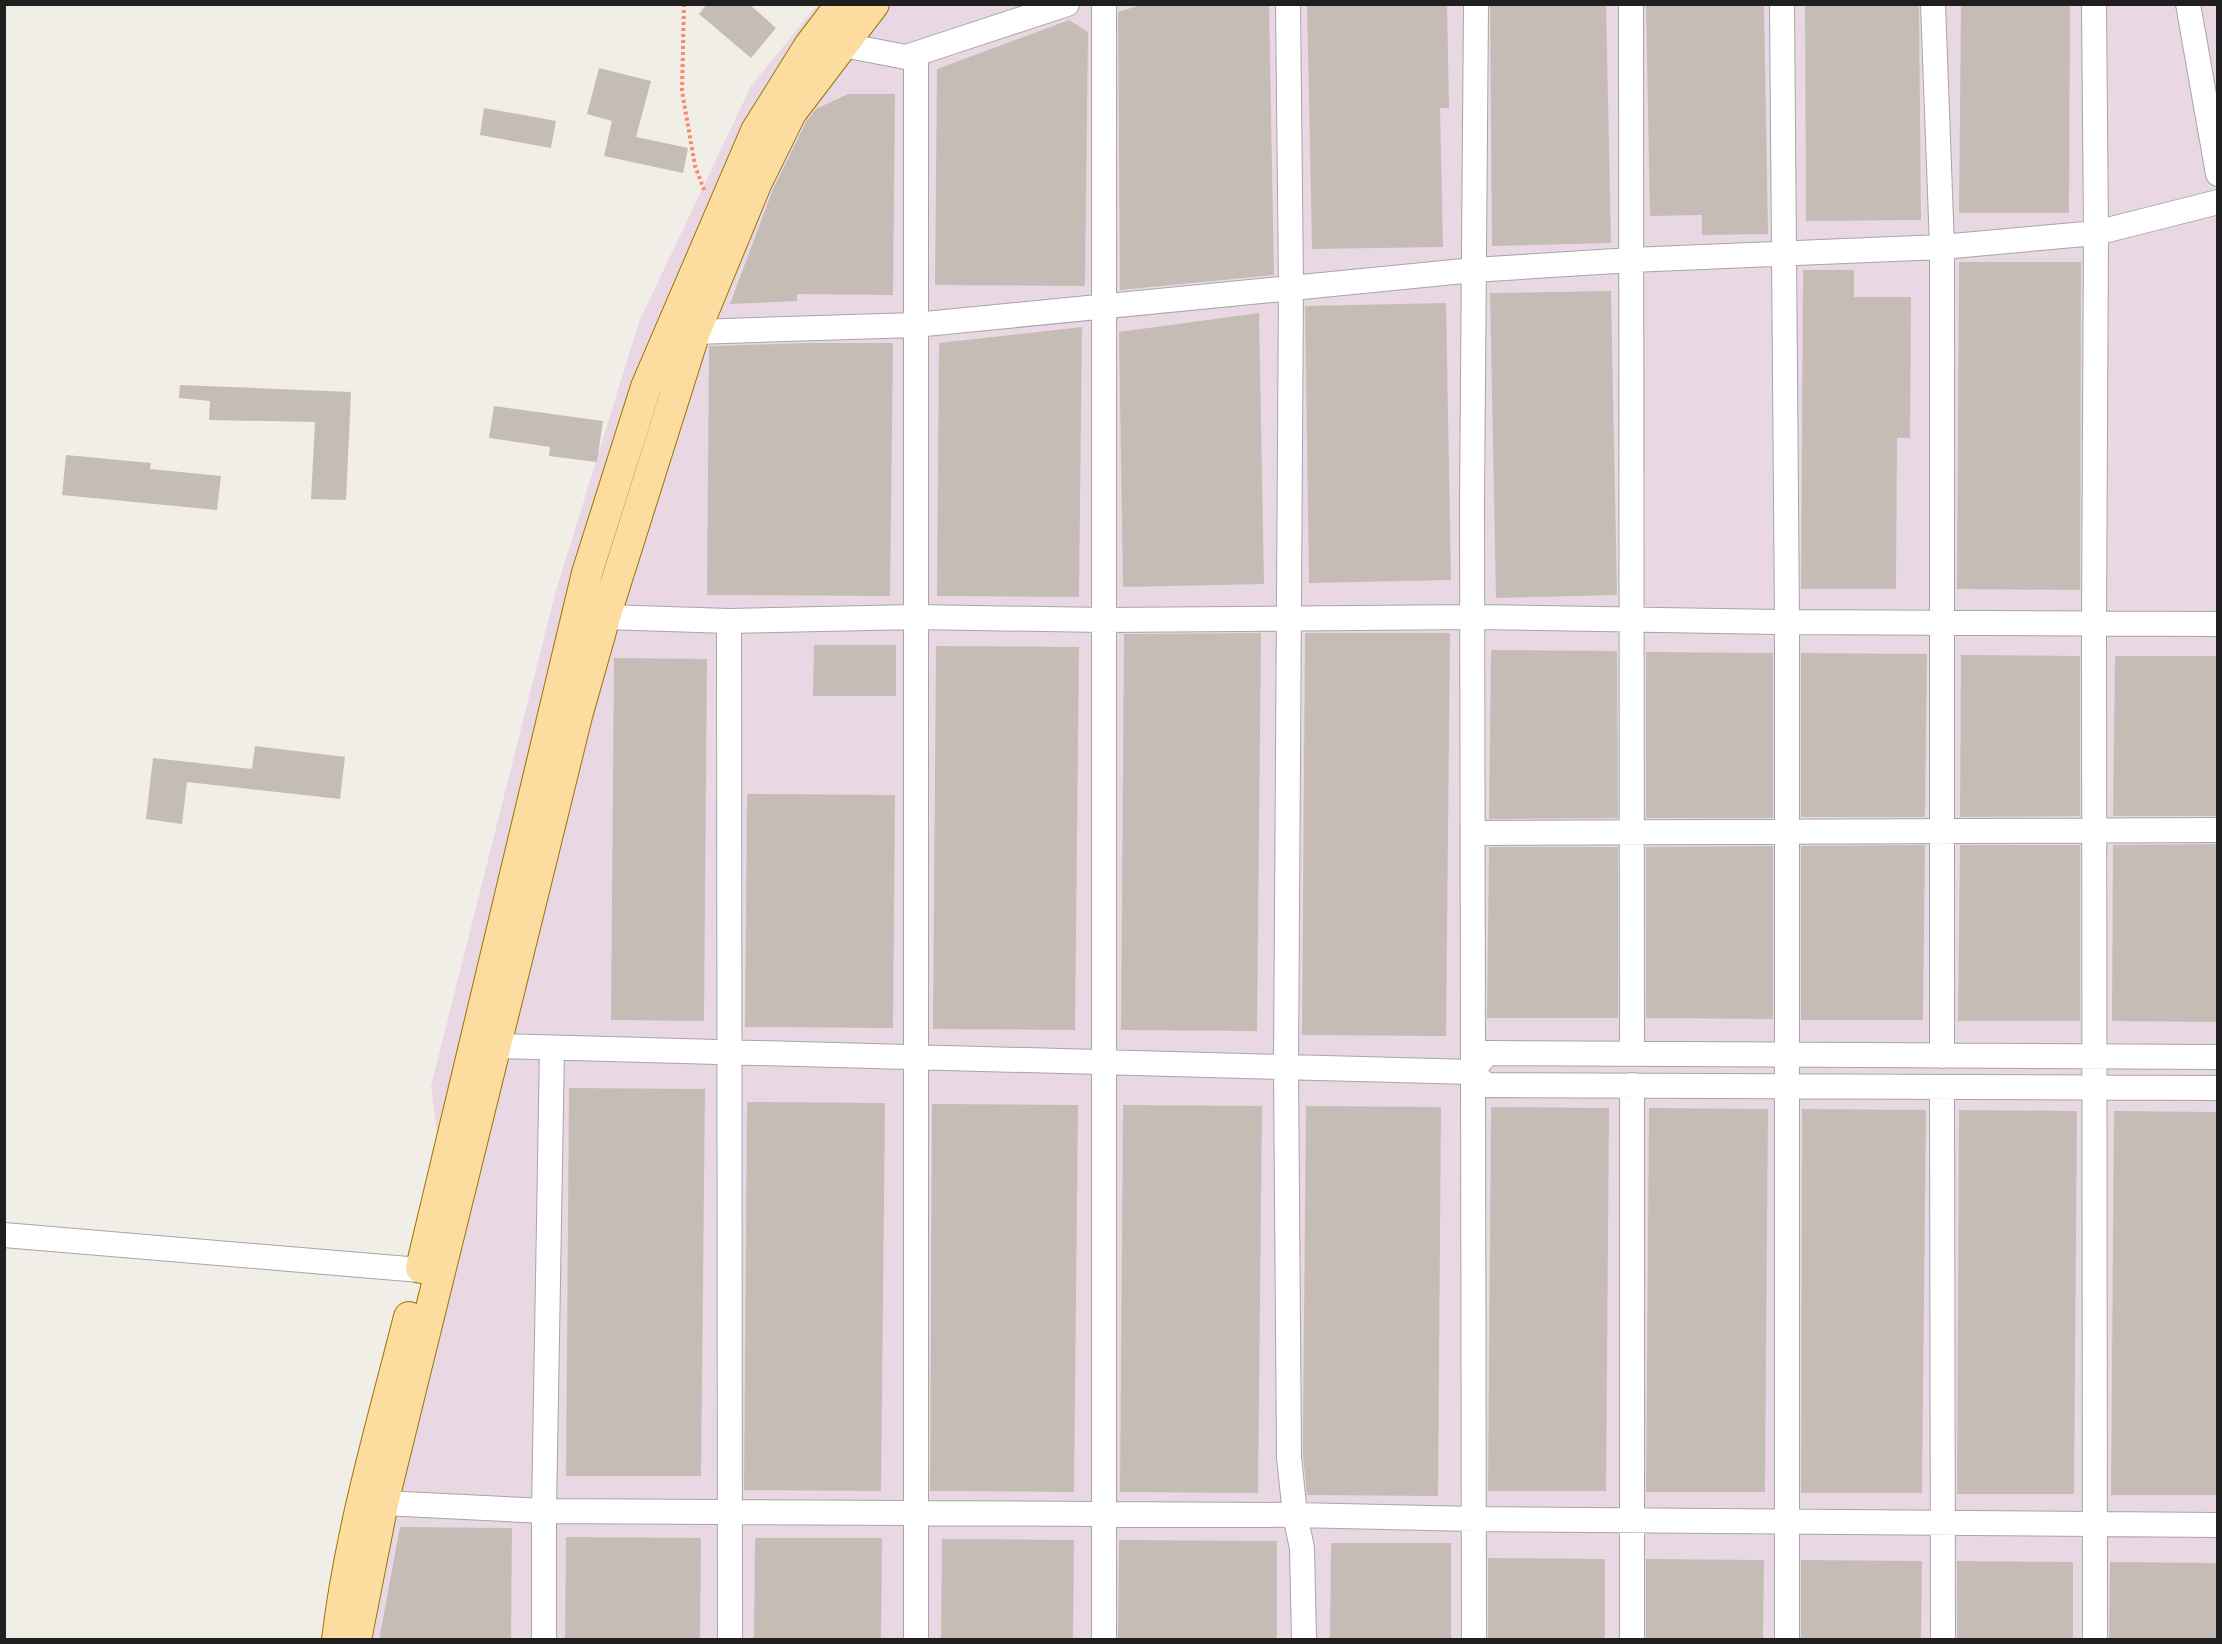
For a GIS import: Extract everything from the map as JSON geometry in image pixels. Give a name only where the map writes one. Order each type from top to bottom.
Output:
[{"type":"main road","points":[[356,1640],[383,1503],[577,716],[605,617],[695,332],[757,182],[832,37],[842,4]]},
{"type":"main road","points":[[337,1640],[341,1605],[361,1506],[587,573],[646,387],[756,131],[809,46],[832,37],[874,4]]},
{"type":"street","points":[[832,37],[906,57],[1067,4]]},
{"type":"street","points":[[1104,4],[1104,1640]]},
{"type":"street","points":[[1288,4],[1291,287],[1286,1067],[1289,1457],[1295,1515],[1302,1548],[1304,1640]]},
{"type":"street","points":[[1474,1640],[1472,503],[1476,4]]},
{"type":"street","points":[[1631,4],[1632,1054]]},
{"type":"street","points":[[1782,4],[1787,622],[1787,1640]]},
{"type":"street","points":[[1933,4],[1942,247],[1942,1056]]},
{"type":"street","points":[[2094,4],[2096,233],[2095,1640]]},
{"type":"street","points":[[2187,4],[2217,174]]},
{"type":"street","points":[[916,54],[916,1640]]},
{"type":"street","points":[[695,332],[915,325],[1474,270],[1631,260],[1942,247],[2096,233],[2217,202]]},
{"type":"street","points":[[605,617],[729,621],[916,617],[1289,620],[1474,617],[1787,622],[2217,624]]},
{"type":"street","points":[[729,621],[730,1640]]},
{"type":"street","points":[[1474,833],[2217,830]]},
{"type":"street","points":[[495,1046],[1472,1072],[1486,1085],[2217,1088]]},
{"type":"street","points":[[544,1640],[552,1047]]},
{"type":"street","points":[[1472,1072],[1487,1053],[2217,1057]]},
{"type":"street","points":[[1632,1085],[1632,1640]]},
{"type":"street","points":[[1942,1087],[1943,1640]]},
{"type":"street","points":[[4,1235],[420,1270]]},
{"type":"street","points":[[383,1503],[544,1511],[1104,1516],[1295,1515],[1474,1519],[2217,1525]]},
{"type":"path","points":[[684,4],[682,91],[695,166],[716,225]]},
{"type":"shaded area","points":[[817,5],[2217,5],[2217,1639],[368,1640],[371,1592],[455,1270],[431,1086],[555,594],[639,322],[751,86]]},
{"type":"building","points":[[707,4],[749,4],[776,28],[751,58],[699,14]]},
{"type":"building","points":[[1144,4],[1269,4],[1274,275],[1120,290],[1118,12]]},
{"type":"building","points":[[1307,4],[1447,4],[1449,108],[1440,108],[1443,247],[1312,249]]},
{"type":"building","points":[[1490,4],[1606,4],[1611,243],[1492,246]]},
{"type":"building","points":[[1646,4],[1764,4],[1768,234],[1702,235],[1702,215],[1650,216]]},
{"type":"building","points":[[1805,4],[1919,4],[1921,220],[1806,221]]},
{"type":"building","points":[[1961,4],[2070,4],[2069,213],[1959,213]]},
{"type":"building","points":[[1069,20],[1088,32],[1085,286],[935,285],[937,69]]},
{"type":"building","points":[[599,68],[651,81],[636,137],[688,148],[683,173],[604,156],[612,121],[587,114]]},
{"type":"building","points":[[848,94],[895,94],[893,295],[797,294],[797,301],[730,304],[773,189],[806,122],[816,109]]},
{"type":"building","points":[[484,108],[556,121],[551,148],[480,135]]},
{"type":"building","points":[[1959,262],[2081,262],[2080,590],[1957,589]]},
{"type":"building","points":[[1803,270],[1854,270],[1854,297],[1911,297],[1910,438],[1897,438],[1896,589],[1801,589]]},
{"type":"building","points":[[1611,291],[1617,595],[1496,598],[1490,293]]},
{"type":"building","points":[[1446,303],[1451,580],[1309,583],[1305,306]]},
{"type":"building","points":[[1259,313],[1264,584],[1123,587],[1119,332]]},
{"type":"building","points":[[1082,327],[1079,597],[937,596],[939,343]]},
{"type":"building","points":[[893,343],[890,596],[707,595],[709,346]]},
{"type":"building","points":[[180,385],[351,392],[346,500],[311,499],[315,422],[209,420],[210,401],[179,398]]},
{"type":"building","points":[[494,406],[603,421],[597,462],[549,456],[550,447],[489,438]]},
{"type":"building","points":[[66,455],[151,463],[150,469],[221,476],[217,510],[62,495]]},
{"type":"building","points":[[1261,633],[1257,1031],[1121,1030],[1124,634]]},
{"type":"building","points":[[1305,633],[1450,633],[1446,1036],[1302,1035]]},
{"type":"building","points":[[814,645],[896,645],[896,696],[813,696]]},
{"type":"building","points":[[936,646],[1079,647],[1075,1030],[933,1029]]},
{"type":"building","points":[[1491,650],[1617,651],[1618,818],[1489,819]]},
{"type":"building","points":[[1646,652],[1773,653],[1773,818],[1646,818]]},
{"type":"building","points":[[1801,653],[1927,654],[1925,817],[1801,817]]},
{"type":"building","points":[[1961,655],[2080,656],[2080,816],[1960,817]]},
{"type":"building","points":[[2115,656],[2217,656],[2217,816],[2113,816]]},
{"type":"building","points":[[614,658],[707,659],[704,1021],[611,1020]]},
{"type":"building","points":[[255,746],[345,757],[340,799],[187,782],[182,824],[146,819],[153,758],[252,769]]},
{"type":"building","points":[[747,794],[895,795],[893,1028],[745,1027]]},
{"type":"building","points":[[2217,844],[2217,1022],[2112,1021],[2113,845]]},
{"type":"building","points":[[1925,845],[1923,1020],[1801,1020],[1801,846]]},
{"type":"building","points":[[1960,845],[2080,845],[2080,1021],[1958,1021]]},
{"type":"building","points":[[1773,846],[1773,1019],[1646,1018],[1646,847]]},
{"type":"building","points":[[1489,847],[1618,847],[1618,1018],[1487,1018]]},
{"type":"building","points":[[569,1088],[705,1089],[701,1476],[566,1476]]},
{"type":"building","points":[[747,1102],[885,1103],[881,1491],[744,1490]]},
{"type":"building","points":[[932,1104],[1078,1105],[1074,1492],[930,1491]]},
{"type":"building","points":[[1123,1105],[1262,1106],[1258,1493],[1120,1492]]},
{"type":"building","points":[[1306,1106],[1441,1107],[1438,1496],[1307,1495],[1303,1456]]},
{"type":"building","points":[[1491,1107],[1609,1108],[1606,1491],[1488,1491]]},
{"type":"building","points":[[1649,1108],[1768,1109],[1765,1492],[1646,1492]]},
{"type":"building","points":[[1802,1109],[1926,1110],[1922,1493],[1801,1493]]},
{"type":"building","points":[[1959,1110],[2077,1111],[2074,1494],[1957,1494]]},
{"type":"building","points":[[2114,1111],[2217,1112],[2217,1495],[2111,1495]]},
{"type":"building","points":[[400,1527],[512,1528],[511,1640],[379,1640]]},
{"type":"building","points":[[566,1537],[701,1538],[700,1640],[565,1640]]},
{"type":"building","points":[[755,1538],[882,1538],[881,1640],[754,1640]]},
{"type":"building","points":[[942,1539],[1074,1540],[1073,1640],[941,1640]]},
{"type":"building","points":[[1119,1540],[1277,1541],[1277,1640],[1118,1640]]},
{"type":"building","points":[[1331,1543],[1451,1543],[1451,1640],[1330,1640]]},
{"type":"building","points":[[1488,1558],[1605,1559],[1605,1640],[1488,1640]]},
{"type":"building","points":[[1646,1559],[1764,1560],[1763,1640],[1646,1640]]},
{"type":"building","points":[[1801,1560],[1922,1561],[1921,1640],[1801,1640]]},
{"type":"building","points":[[1957,1561],[2073,1562],[2073,1640],[1957,1640]]},
{"type":"building","points":[[2110,1562],[2217,1563],[2217,1640],[2109,1640]]}]
